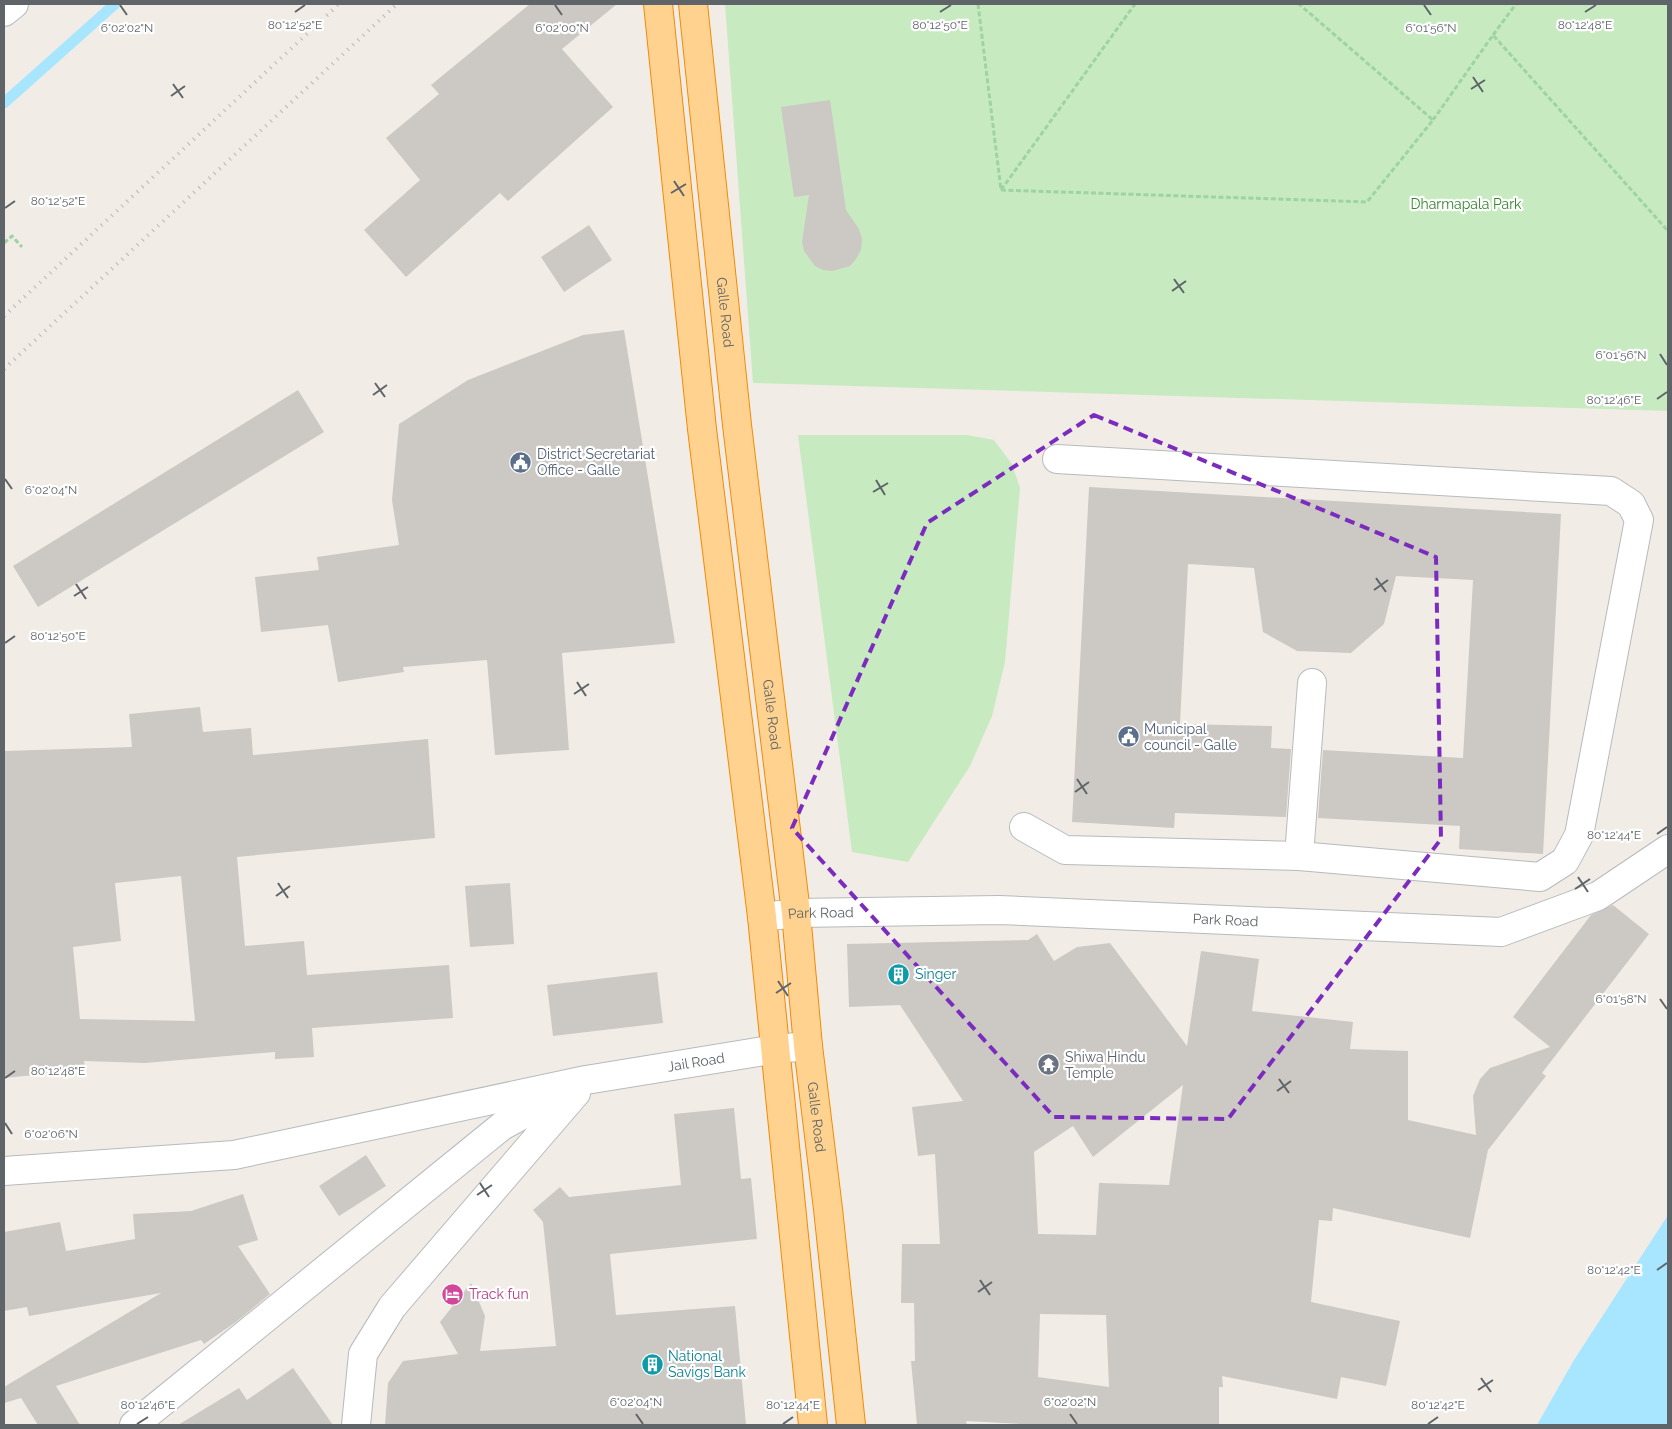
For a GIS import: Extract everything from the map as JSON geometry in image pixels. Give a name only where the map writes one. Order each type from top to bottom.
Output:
[{"type":"highway","points":[[658,4],[702,429],[762,917],[813,1425]]},
{"type":"highway","name":"Galle Road","points":[[693,4],[736,416],[796,913],[808,1046],[828,1209],[850,1425]]},
{"type":"street","points":[[4,12],[14,4]]},
{"type":"street","points":[[1024,826],[1065,850],[1299,856],[1540,877],[1565,861],[1579,835],[1639,520],[1631,504],[1611,491],[1058,458]]},
{"type":"street","points":[[1299,856],[1312,683]]},
{"type":"street","name":"Park Road","points":[[762,917],[796,913],[999,910],[1501,932],[1598,896],[1668,849]]},
{"type":"street","name":"Jail Road","points":[[4,1171],[234,1155],[586,1080],[776,1049],[808,1046]]},
{"type":"street","points":[[134,1425],[502,1126],[586,1080]]},
{"type":"street","points":[[356,1425],[363,1354],[392,1307],[586,1080]]},
{"type":"path","points":[[978,4],[1001,190]]},
{"type":"path","points":[[1001,190],[1135,4]]},
{"type":"path","points":[[1299,4],[1434,120]]},
{"type":"path","points":[[1001,190],[1367,202],[1434,120],[1516,4]]},
{"type":"path","points":[[1493,35],[1668,231]]},
{"type":"path","points":[[4,244],[12,236],[22,247]]},
{"type":"highlighted area","points":[[1094,415],[1436,557],[1441,839],[1228,1119],[1054,1117],[792,828],[927,523]]},
{"type":"green space","name":"Dharmapala Park","points":[[725,4],[1668,4],[1668,411],[753,383]]},
{"type":"green space","points":[[798,435],[967,435],[994,440],[1012,464],[1020,488],[1005,662],[992,716],[970,766],[908,862],[852,852]]},
{"type":"water","points":[[1668,1215],[1668,1425],[1537,1425],[1574,1360]]},
{"type":"building","points":[[530,4],[617,4],[562,49],[613,107],[508,201],[500,193],[406,277],[364,230],[420,180],[386,138],[439,94],[431,85]]},
{"type":"building","points":[[830,100],[846,210],[859,229],[862,239],[861,250],[850,266],[832,271],[823,270],[815,266],[804,251],[802,242],[809,195],[794,197],[781,107]]},
{"type":"building","points":[[589,225],[612,260],[564,292],[541,257]]},
{"type":"building","name":"District Secretariat Office - Galle","points":[[624,330],[675,643],[562,653],[569,750],[495,755],[487,660],[403,667],[404,672],[338,682],[328,625],[261,632],[255,577],[319,570],[317,557],[399,545],[392,500],[399,424],[468,380],[583,335]]},
{"type":"building","points":[[298,390],[324,432],[38,607],[13,566]]},
{"type":"building","name":"Municipal council - Galle","points":[[1089,487],[1561,514],[1543,854],[1459,849],[1460,826],[1318,818],[1323,750],[1463,758],[1473,580],[1396,576],[1384,624],[1351,653],[1297,651],[1263,632],[1254,568],[1188,564],[1180,724],[1272,726],[1271,748],[1291,749],[1286,817],[1175,813],[1174,828],[1072,822]]},
{"type":"building","points":[[200,707],[203,732],[251,728],[253,755],[428,739],[435,838],[237,857],[245,946],[304,941],[307,975],[449,965],[453,1018],[312,1028],[314,1057],[275,1059],[275,1052],[145,1063],[84,1061],[85,1070],[4,1078],[4,751],[132,747],[129,714]],"holes":[[[181,876],[195,1021],[80,1019],[73,947],[121,941],[115,883]]]},
{"type":"building","points":[[510,883],[514,944],[470,947],[465,886]]},
{"type":"building","points":[[1613,905],[1649,934],[1542,1073],[1546,1076],[1488,1150],[1470,1238],[1333,1208],[1332,1221],[1319,1220],[1311,1302],[1400,1321],[1386,1386],[1341,1377],[1337,1399],[1222,1376],[1223,1387],[1219,1387],[1219,1425],[1042,1425],[966,1421],[967,1425],[917,1425],[911,1361],[915,1361],[914,1303],[901,1303],[902,1244],[940,1244],[935,1154],[918,1156],[912,1107],[963,1101],[900,1005],[849,1007],[847,944],[1028,940],[1037,934],[1054,961],[1077,947],[1110,943],[1187,1046],[1201,951],[1259,959],[1252,1011],[1353,1022],[1350,1049],[1408,1051],[1408,1120],[1476,1135],[1473,1096],[1480,1079],[1490,1068],[1550,1047],[1513,1017],[1591,915]],"holes":[[[1183,1085],[1169,1185],[1099,1183],[1096,1235],[1038,1234],[1034,1152],[1073,1126],[1093,1157]],[[1040,1314],[1106,1315],[1109,1387],[1038,1377]]]},
{"type":"building","points":[[657,972],[663,1023],[553,1036],[547,985]]},
{"type":"building","points":[[734,1108],[741,1179],[751,1178],[757,1239],[610,1254],[616,1315],[735,1306],[746,1425],[385,1425],[388,1383],[403,1361],[458,1354],[440,1322],[471,1283],[485,1316],[480,1351],[556,1346],[543,1222],[533,1210],[560,1187],[569,1197],[681,1185],[674,1114]]},
{"type":"building","points":[[366,1155],[386,1186],[339,1216],[319,1186]]},
{"type":"building","points":[[243,1194],[258,1240],[238,1246],[270,1294],[236,1322],[204,1344],[201,1340],[56,1386],[80,1425],[38,1425],[21,1398],[4,1403],[4,1387],[161,1293],[29,1316],[27,1307],[4,1311],[4,1232],[60,1222],[66,1251],[135,1239],[133,1214],[191,1211]]},
{"type":"building","points":[[293,1368],[333,1425],[178,1425],[239,1388],[247,1400]]},
{"type":"waterway","points":[[4,103],[115,4]]},
{"type":"railway","points":[[4,316],[339,4]]},
{"type":"railway","points":[[4,369],[397,4]]},
{"type":"place","name":"District Secretariat Office - Galle","points":[[521,462]]},
{"type":"place","name":"Municipal council - Galle","points":[[1128,737]]},
{"type":"place","name":"Singer","points":[[899,974]]},
{"type":"place","name":"Shiwa Hindu Temple","points":[[1049,1065]]},
{"type":"place","name":"Track fun","points":[[453,1294]]},
{"type":"place","name":"National Savigs Bank","points":[[652,1364]]}]
